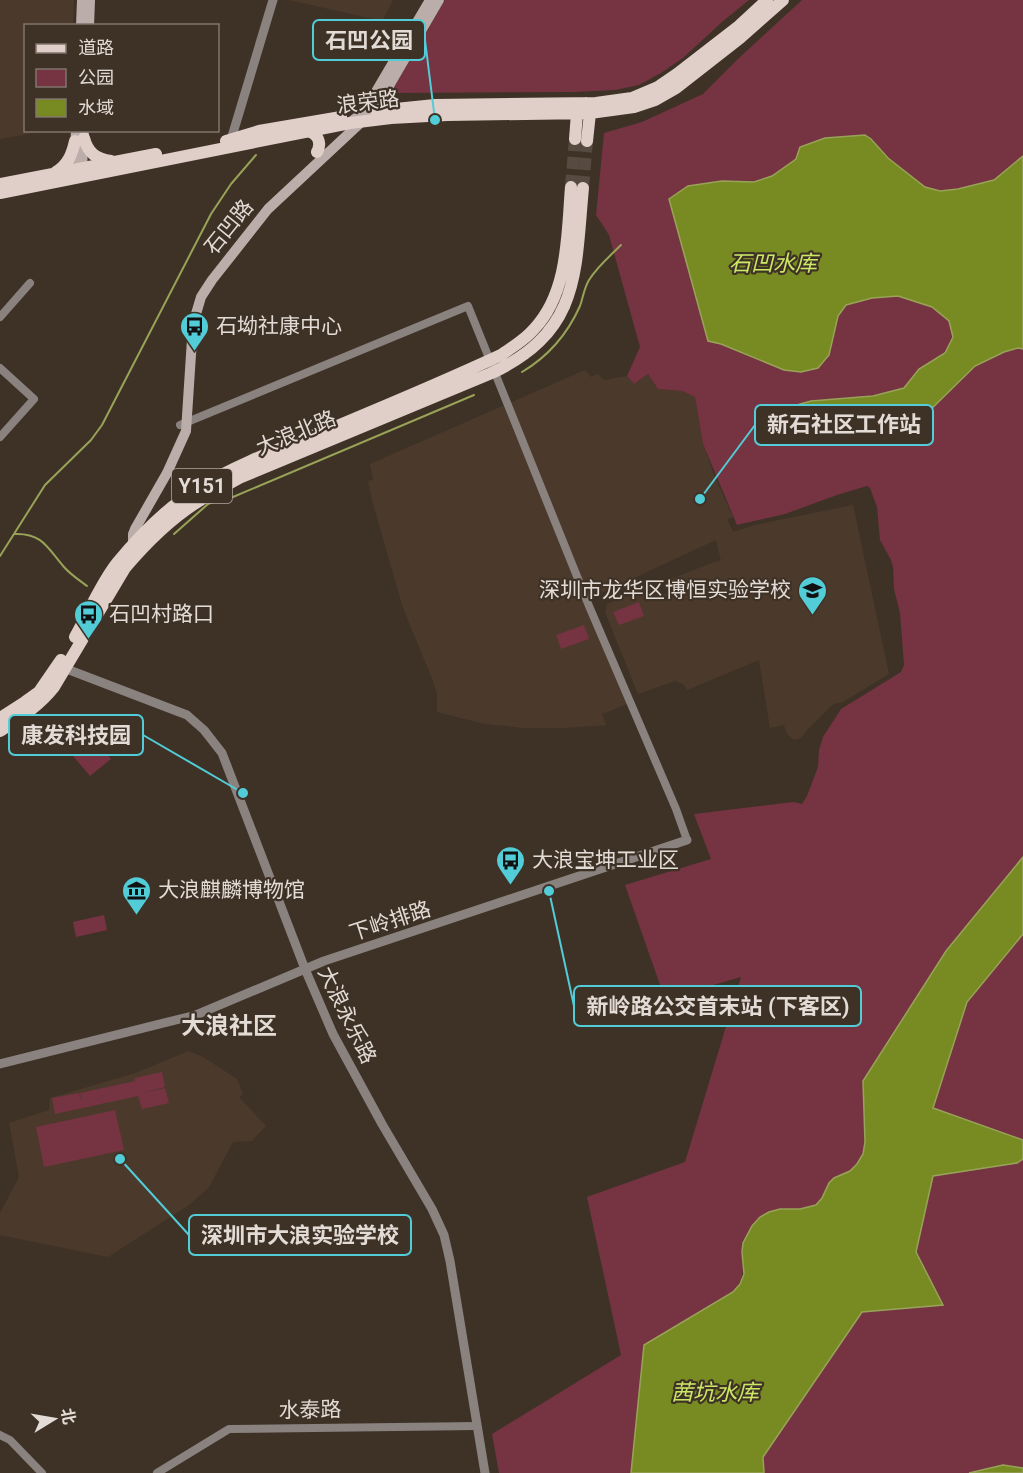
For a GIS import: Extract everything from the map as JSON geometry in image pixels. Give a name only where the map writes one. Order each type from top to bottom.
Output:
[{"type":"main road","points":[[81,24],[82,0]]},
{"type":"main road","points":[[89,24],[90,0]]},
{"type":"main road","name":"石凹路","points":[[135,542],[133,542],[133,534],[138,523],[186,431],[183,424],[187,321],[197,292],[255,213],[317,152],[362,117],[430,0]]},
{"type":"main road","name":"石凹路","points":[[183,424],[193,324],[198,305],[206,289],[268,209],[386,91],[439,0]]},
{"type":"main road","name":"浪荣路","points":[[585,110],[596,103],[624,100],[658,87],[739,26],[767,0]]},
{"type":"main road","name":"浪荣路","points":[[0,184],[78,172],[230,144],[286,131],[435,105],[585,110],[634,107],[655,100],[669,92],[740,38],[783,0]]},
{"type":"main road","points":[[581,140],[585,110]]},
{"type":"main road","name":"浪荣路","points":[[286,131],[307,131],[362,117]]},
{"type":"main road","points":[[307,131],[318,138],[320,146],[317,152]]},
{"type":"main road","points":[[80,135],[92,154],[100,159],[118,161]]},
{"type":"main road","points":[[78,172],[80,135]]},
{"type":"main road","points":[[54,174],[66,164],[80,135]]},
{"type":"main road","name":"浪荣路","points":[[0,193],[118,161],[230,144]]},
{"type":"main road","name":"大浪北路","points":[[0,718],[39,692],[62,666],[136,554],[201,499],[239,478],[494,372],[530,351],[549,333],[564,309],[573,283],[577,255],[577,188],[560,284],[548,310],[534,329],[517,344],[489,360],[224,474],[197,488],[178,502],[135,542],[105,579],[74,638],[62,666],[54,687],[41,702],[0,731]]},
{"type":"street","points":[[230,144],[273,0]]},
{"type":"street","points":[[0,317],[30,283]]},
{"type":"street","points":[[183,424],[468,306],[589,606],[676,809],[687,840]]},
{"type":"street","points":[[0,368],[34,399],[0,437]]},
{"type":"street","name":"大浪永乐路","points":[[62,666],[180,711],[197,722],[222,753],[305,969],[333,1034],[432,1209],[444,1235],[485,1473]]},
{"type":"street","name":"下岭排路","points":[[0,1064],[196,1015],[305,969],[687,840]]},
{"type":"street","name":"水泰路","points":[[157,1473],[229,1429],[477,1426]]},
{"type":"street","points":[[0,1435],[10,1440],[42,1473]]},
{"type":"shaded area","points":[[0,0],[74,0],[73,24],[24,24],[24,132],[38,132],[0,139]]},
{"type":"shaded area","points":[[289,0],[393,0],[382,21]]},
{"type":"shaded area","points":[[585,370],[591,377],[598,374],[604,380],[627,376],[634,384],[648,374],[658,389],[682,391],[695,397],[703,444],[733,517],[727,519],[733,532],[755,525],[853,505],[889,674],[843,702],[833,704],[801,738],[794,740],[787,734],[784,725],[770,728],[759,660],[687,690],[683,684],[675,681],[638,694],[605,612],[607,604],[648,588],[659,591],[661,595],[672,591],[669,580],[721,561],[716,540],[588,599],[630,703],[602,714],[606,725],[524,728],[485,724],[437,712],[437,695],[433,681],[403,608],[372,500],[368,481],[373,480],[370,464]]},
{"type":"shaded area","points":[[188,1051],[203,1057],[237,1079],[243,1094],[239,1097],[266,1126],[252,1141],[233,1142],[209,1187],[189,1205],[108,1257],[0,1235],[0,1213],[19,1177],[9,1123],[49,1110],[50,1098],[136,1073]]},
{"type":"green space","points":[[445,0],[749,0],[683,58],[639,85],[615,90],[574,92],[396,93],[393,89]]},
{"type":"green space","points":[[802,0],[1023,0],[1023,156],[994,180],[941,191],[925,187],[888,158],[871,139],[800,147],[796,159],[772,176],[754,182],[722,181],[688,186],[669,199],[708,341],[721,344],[784,370],[829,355],[838,316],[846,305],[872,298],[897,296],[932,307],[949,321],[953,337],[945,353],[919,369],[904,388],[873,396],[811,401],[793,430],[808,437],[923,417],[975,366],[1004,352],[1023,349],[1023,857],[946,951],[863,1081],[865,1142],[863,1154],[857,1164],[850,1171],[834,1178],[829,1183],[822,1199],[816,1205],[800,1209],[780,1209],[742,1252],[741,1278],[733,1292],[644,1345],[631,1473],[499,1473],[492,1434],[621,1355],[587,1197],[685,1162],[741,977],[665,999],[625,885],[711,859],[694,814],[794,802],[802,804],[818,767],[819,750],[823,737],[841,709],[901,672],[904,665],[900,613],[894,589],[893,567],[880,540],[877,507],[870,488],[867,486],[785,514],[737,525],[703,444],[695,397],[682,391],[658,389],[648,374],[634,384],[627,376],[640,347],[609,235],[596,215],[604,133],[642,122],[703,94]]},
{"type":"green space","points":[[639,602],[644,616],[619,625],[613,612]]},
{"type":"green space","points":[[584,625],[589,639],[561,649],[556,635]]},
{"type":"green space","points":[[90,733],[111,759],[90,776],[68,750]]},
{"type":"green space","points":[[104,915],[107,930],[76,937],[73,922]]},
{"type":"green space","points":[[1023,934],[1023,1140],[933,1108],[967,1002]]},
{"type":"green space","points":[[162,1072],[165,1087],[138,1094],[165,1088],[169,1103],[142,1109],[138,1096],[55,1114],[52,1098],[79,1093],[82,1102],[80,1093],[135,1081],[135,1078]]},
{"type":"green space","points":[[115,1110],[124,1150],[44,1167],[36,1127]]},
{"type":"green space","points":[[1023,1159],[1023,1468],[1003,1465],[969,1473],[764,1473],[763,1457],[862,1312],[943,1305],[915,1252],[933,1176],[1017,1163]]},
{"type":"water","name":"石凹水库","points":[[865,135],[888,158],[925,187],[940,191],[994,180],[1023,156],[1023,349],[1004,352],[975,366],[923,417],[809,437],[793,430],[783,416],[785,408],[811,401],[873,396],[904,388],[919,369],[945,353],[953,337],[949,321],[932,307],[898,296],[872,298],[846,305],[838,316],[829,355],[818,368],[801,372],[784,370],[721,344],[708,341],[669,199],[688,186],[722,181],[754,182],[772,176],[796,159],[800,147],[825,138]]},
{"type":"water","name":"茜坑水库","points":[[1023,857],[1023,934],[967,1002],[933,1108],[1023,1140],[1023,1159],[1017,1163],[933,1176],[916,1252],[943,1305],[862,1312],[763,1457],[764,1473],[631,1473],[644,1345],[733,1292],[740,1284],[744,1274],[743,1243],[760,1217],[780,1209],[800,1209],[816,1205],[834,1178],[850,1171],[857,1164],[863,1154],[865,1142],[863,1081],[946,951]]},
{"type":"water","points":[[1003,1465],[1023,1468],[1023,1473],[969,1473]]},
{"type":"waterway","points":[[0,556],[45,485],[91,440],[102,425],[211,214],[231,184],[256,155]]},
{"type":"waterway","points":[[522,372],[549,352],[563,335],[580,306],[589,280],[621,245]]},
{"type":"waterway","points":[[174,534],[208,504],[233,497],[474,395]]},
{"type":"waterway","points":[[15,534],[24,534],[39,539],[66,570],[87,586]]},
{"type":"tunnel","points":[[571,187],[575,139]]},
{"type":"tunnel","points":[[583,188],[587,141]]},
{"type":"place","name":"石凹公园","points":[[435,120]]},
{"type":"place","name":"石坳社康中心","points":[[195,352]]},
{"type":"place","name":"新石社区工作站","points":[[700,499]]},
{"type":"place","name":"深圳市龙华区博恒实验学校","points":[[812,616]]},
{"type":"place","name":"石凹村路口","points":[[88,640]]},
{"type":"place","name":"康发科技园","points":[[243,793]]},
{"type":"place","name":"大浪宝坤工业区","points":[[511,886]]},
{"type":"place","name":"新岭路公交首末站 (下客区)","points":[[549,891]]},
{"type":"place","name":"大浪麒麟博物馆","points":[[137,916]]},
{"type":"place","name":"深圳市大浪实验学校","points":[[120,1159]]},
{"type":"district","name":"大浪社区","points":[[229,1026]]}]
